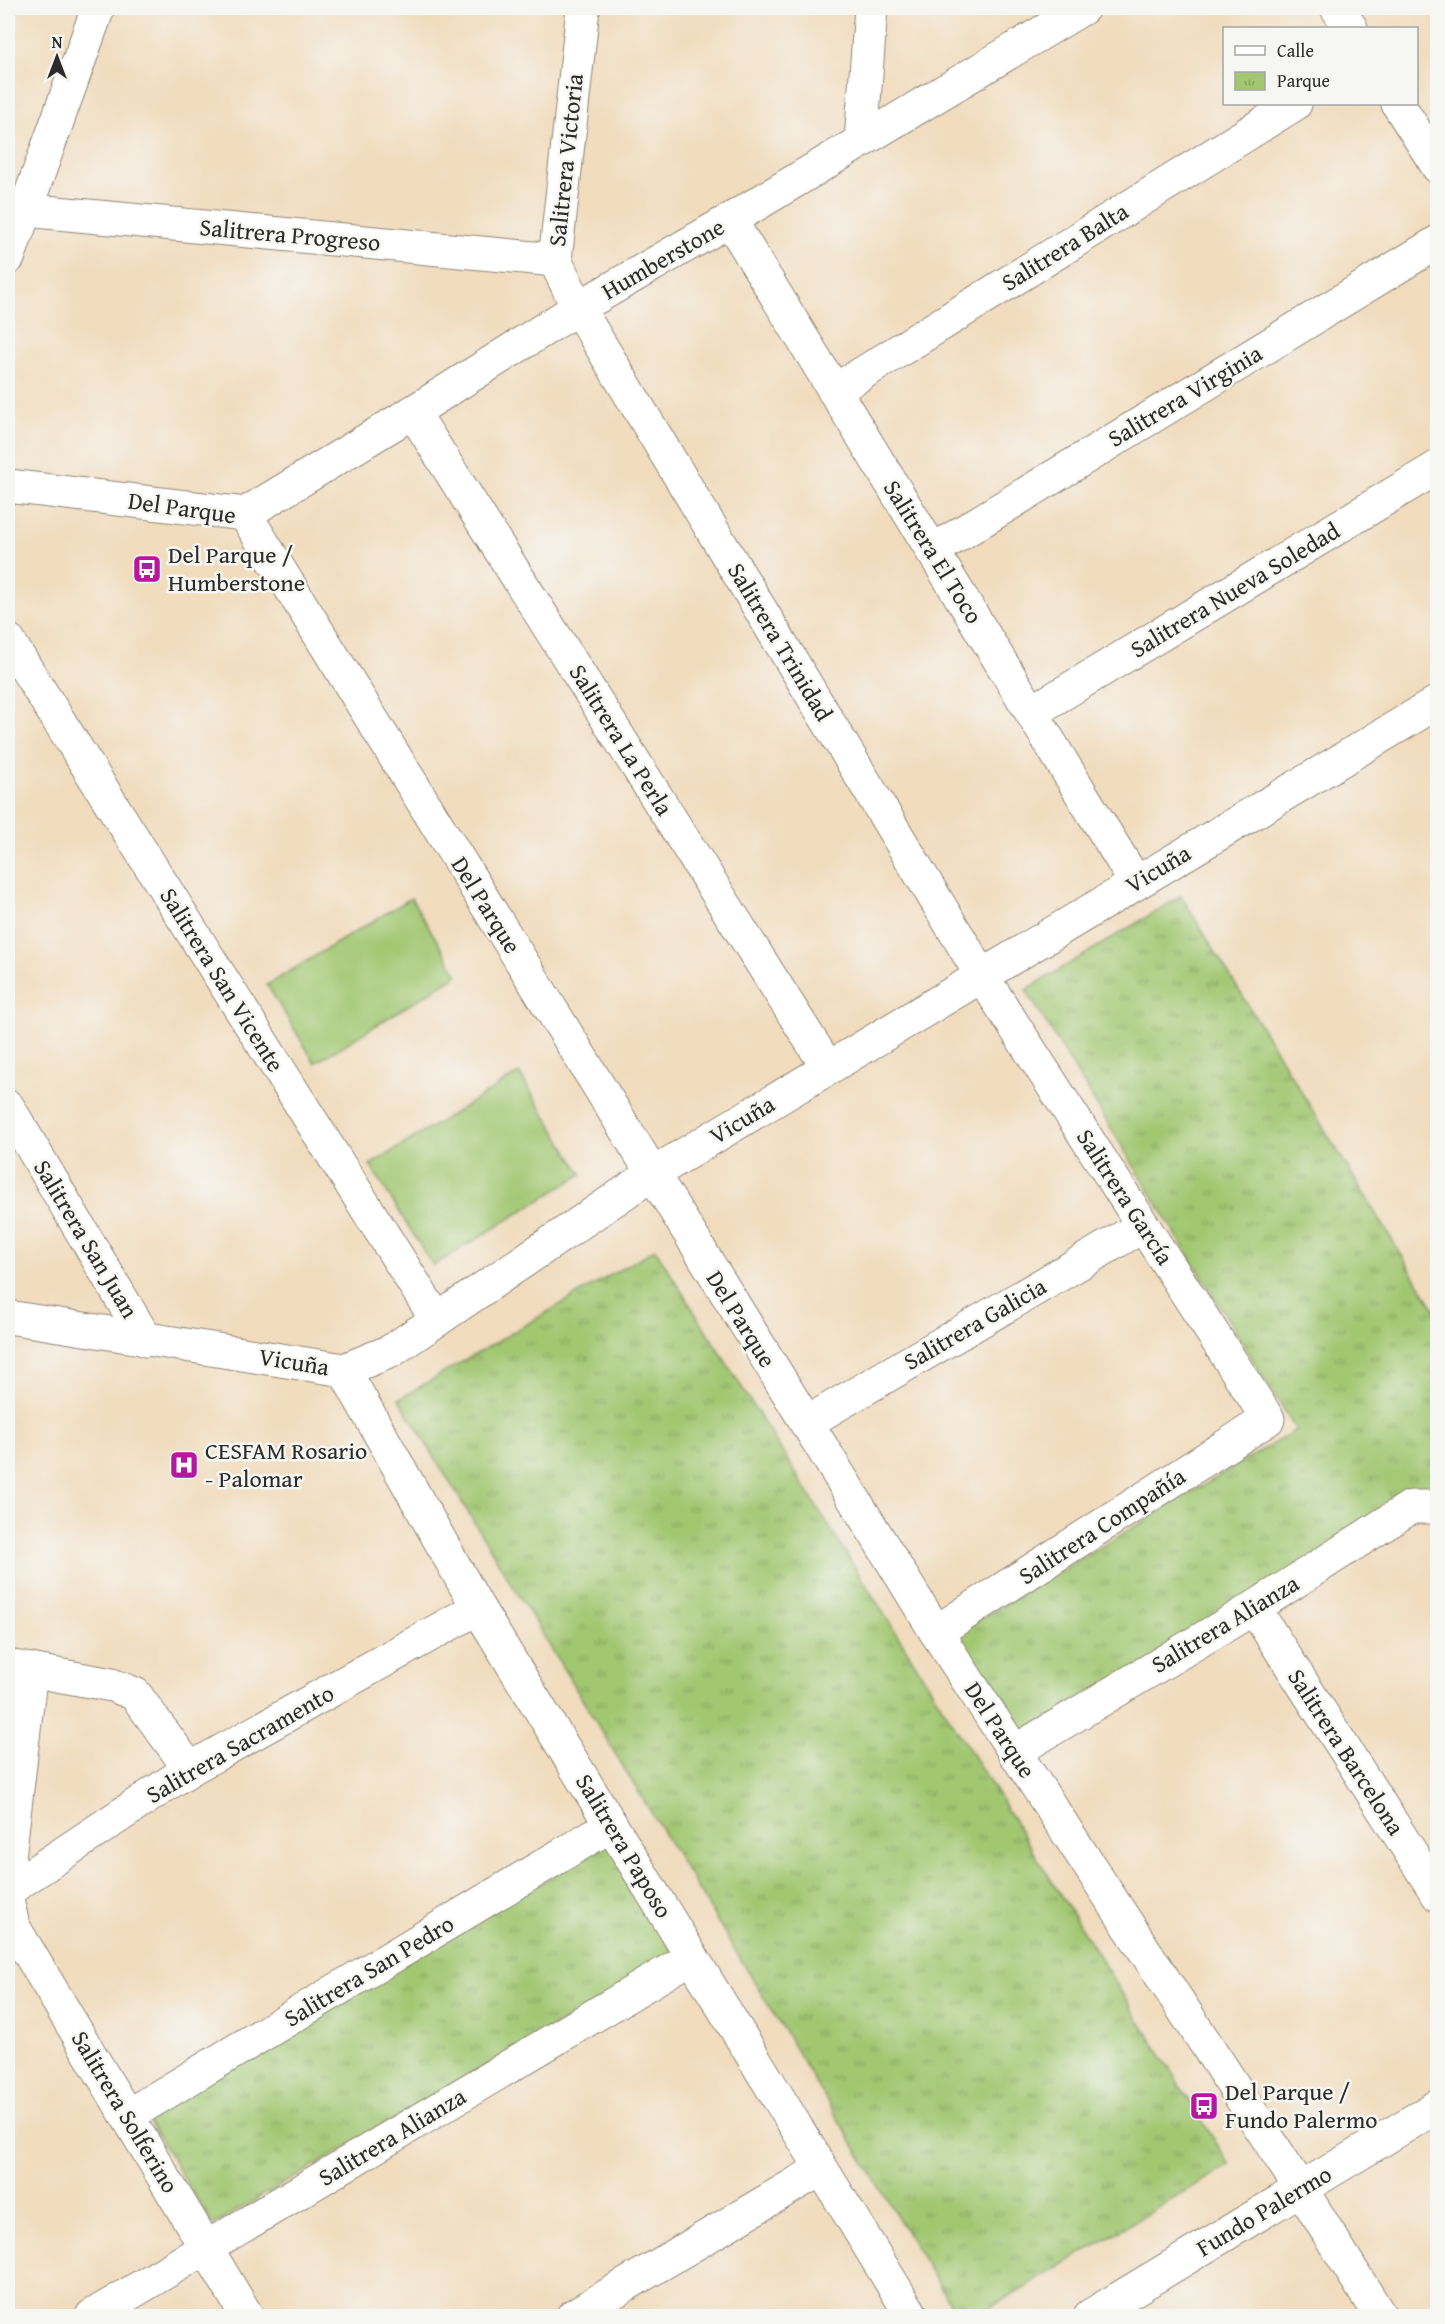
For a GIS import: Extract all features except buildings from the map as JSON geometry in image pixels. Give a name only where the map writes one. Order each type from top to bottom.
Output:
[{"type":"street","points":[[8,258],[98,8]]},
{"type":"street","name":"Salitrera Victoria","points":[[578,308],[555,260],[583,8]]},
{"type":"street","points":[[861,141],[871,8]]},
{"type":"street","name":"Humberstone","points":[[245,514],[578,308],[730,220],[1083,8]]},
{"type":"street","points":[[1337,8],[1350,27]]},
{"type":"street","name":"Salitrera Balta","points":[[834,391],[1293,105]]},
{"type":"street","points":[[1399,105],[1437,167]]},
{"type":"street","name":"Salitrera Progreso","points":[[25,210],[555,260]]},
{"type":"street","name":"Salitrera El Toco","points":[[730,220],[1136,883]]},
{"type":"street","name":"Salitrera Virginia","points":[[932,551],[1437,242]]},
{"type":"street","name":"Salitrera Trinidad","points":[[578,308],[982,976]]},
{"type":"street","name":"Salitrera La Perla","points":[[413,412],[828,1068]]},
{"type":"street","name":"Salitrera Nueva Soledad","points":[[1032,712],[1437,467]]},
{"type":"street","name":"Del Parque","points":[[8,486],[245,514],[936,1632],[1301,2189],[1380,2316]]},
{"type":"street","name":"Salitrera San Vicente","points":[[8,640],[437,1320]]},
{"type":"street","name":"Vicuña","points":[[8,1317],[344,1370],[392,1351],[652,1174],[1437,702]]},
{"type":"street","name":"Salitrera García","points":[[982,976],[1268,1419]]},
{"type":"street","name":"Salitrera San Juan","points":[[8,1107],[147,1340]]},
{"type":"street","name":"Salitrera Galicia","points":[[806,1423],[1143,1226]]},
{"type":"street","name":"Salitrera Paposo","points":[[344,1370],[478,1608],[912,2316]]},
{"type":"street","name":"Salitrera Compañía","points":[[936,1632],[1268,1419]]},
{"type":"street","name":"Salitrera Alianza","points":[[1014,1752],[1254,1608],[1411,1507],[1437,1507]]},
{"type":"street","name":"Salitrera Sacramento","points":[[8,1890],[190,1769],[478,1608]]},
{"type":"street","name":"Salitrera Barcelona","points":[[1254,1608],[1437,1895]]},
{"type":"street","points":[[8,1866],[19,1668],[112,1685],[135,1694],[190,1769]]},
{"type":"street","name":"Salitrera San Pedro","points":[[127,2116],[611,1825]]},
{"type":"street","name":"Salitrera Solferino","points":[[8,1905],[13,1926],[247,2316]]},
{"type":"street","name":"Salitrera Alianza","points":[[92,2316],[692,1957]]},
{"type":"street","name":"Fundo Palermo","points":[[1106,2312],[1437,2106]]},
{"type":"street","points":[[573,2316],[821,2169]]},
{"type":"green space","points":[[1181,896],[1437,1313],[1437,1488],[1012,1749],[945,1640],[1296,1430],[1026,990]]},
{"type":"green space","points":[[411,898],[458,975],[315,1063],[267,985]]},
{"type":"green space","points":[[519,1073],[582,1174],[433,1266],[370,1165]]},
{"type":"green space","points":[[655,1249],[1230,2165],[976,2316],[958,2316],[399,1399]]},
{"type":"green space","points":[[611,1842],[675,1956],[213,2225],[144,2114]]},
{"type":"place","name":"Del Parque / Humberstone","points":[[147,569]]},
{"type":"place","name":"CESFAM Rosario - Palomar","points":[[184,1465]]},
{"type":"place","name":"Del Parque / Fundo Palermo","points":[[1204,2106]]}]
